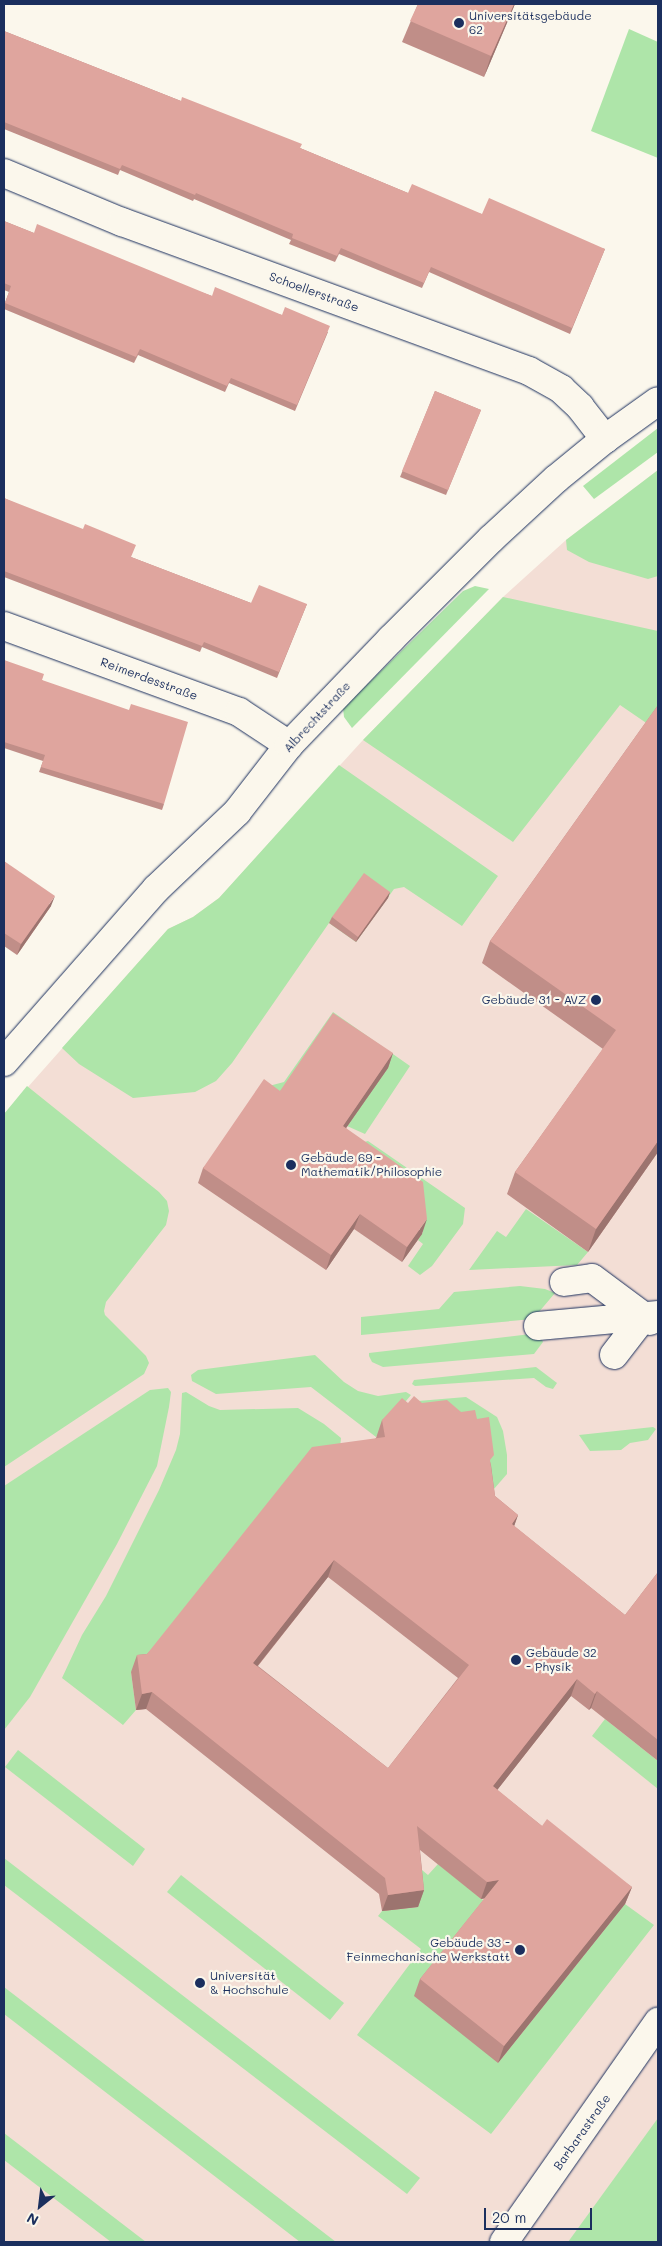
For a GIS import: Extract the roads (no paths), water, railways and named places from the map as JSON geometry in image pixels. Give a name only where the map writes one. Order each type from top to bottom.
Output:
[{"type":"street","name":"Schoellerstraße","points":[[4,173],[122,222],[530,370],[561,389],[580,406],[606,439]]},
{"type":"street","name":"Albrechtstraße","points":[[4,1062],[156,889],[237,812],[289,744],[491,539],[606,439],[658,401]]},
{"type":"street","name":"Reimerdesstraße","points":[[4,626],[239,712],[289,744]]},
{"type":"street","points":[[564,1282],[592,1278],[653,1319]]},
{"type":"street","points":[[538,1326],[653,1319]]},
{"type":"street","points":[[614,1355],[653,1319]]},
{"type":"street","name":"Barbarastraße","points":[[504,2242],[658,2022]]},
{"type":"place","name":"Universitätsgebäude 62","points":[[459,23]]},
{"type":"place","name":"Gebäude 31 - AVZ","points":[[596,1000]]},
{"type":"place","name":"Gebäude 69 - Mathematik/Philosophie","points":[[291,1165]]},
{"type":"place","name":"Gebäude 32 - Physik","points":[[516,1660]]},
{"type":"place","name":"Gebäude 33 - Feinmechanische Werkstatt","points":[[520,1950]]},
{"type":"place","name":"Universität & Hochschule","points":[[200,1983]]}]
